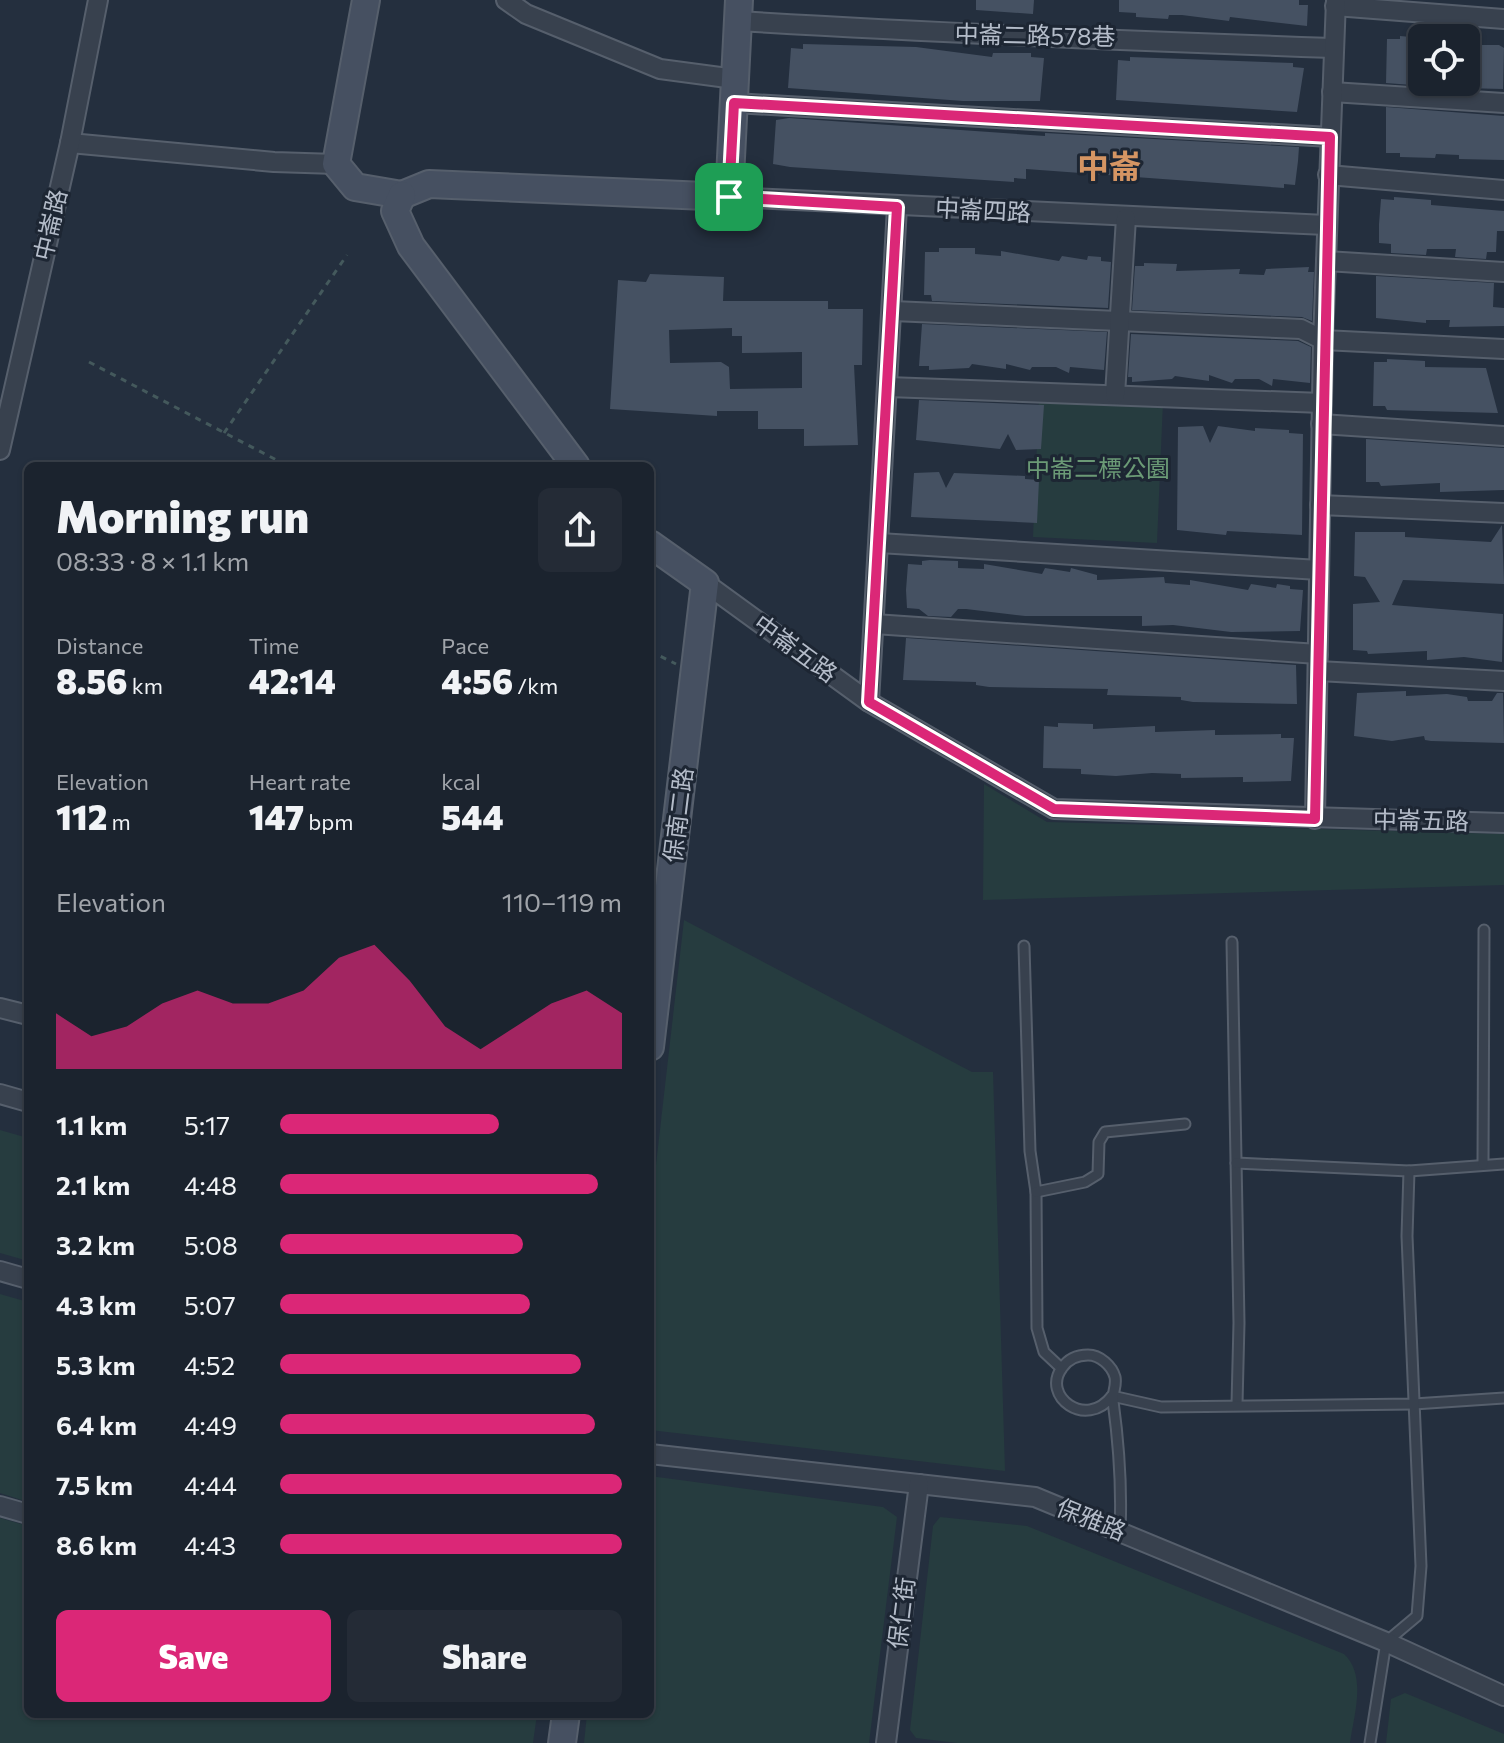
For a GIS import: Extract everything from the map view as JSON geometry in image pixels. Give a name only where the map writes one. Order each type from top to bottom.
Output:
[{"type":"street","name":"中崙路","points":[[0,450],[70,143],[98,0]]},
{"type":"street","points":[[336,164],[366,0]]},
{"type":"street","points":[[506,0],[526,14],[660,69],[734,91],[1330,137]]},
{"type":"street","points":[[1315,819],[1323,340],[1336,3],[1504,19]]},
{"type":"street","points":[[729,197],[738,10]]},
{"type":"street","name":"中崙二路578巷","points":[[738,10],[977,36],[1100,36],[1333,48]]},
{"type":"street","points":[[1332,92],[1504,103]]},
{"type":"street","points":[[70,143],[274,162],[336,164],[355,187],[402,195],[395,211],[411,246],[573,462]]},
{"type":"street","points":[[1328,175],[1504,190]]},
{"type":"street","name":"中崙四路","points":[[402,195],[429,184],[1326,225]]},
{"type":"street","points":[[869,702],[897,207]]},
{"type":"street","points":[[1115,395],[1126,218]]},
{"type":"street","points":[[1326,261],[1504,272]]},
{"type":"street","points":[[893,311],[1301,329],[1323,340],[1504,349]]},
{"type":"street","points":[[888,387],[1322,403]]},
{"type":"street","points":[[1321,424],[1504,436]]},
{"type":"street","points":[[1320,505],[1504,513]]},
{"type":"street","points":[[879,543],[1319,570]]},
{"type":"street","name":"中崙五路","points":[[654,547],[869,702],[1054,809],[1504,823]]},
{"type":"street","name":"保南二路","points":[[654,1013],[705,583]]},
{"type":"street","points":[[874,624],[1504,681]]},
{"type":"street","points":[[0,1008],[24,1014]]},
{"type":"street","points":[[0,1094],[24,1101]]},
{"type":"street","points":[[0,1271],[24,1278]]},
{"type":"street","name":"保雅路","points":[[654,1454],[1035,1497],[1386,1642],[1504,1696]]},
{"type":"street","name":"保仁街","points":[[886,1743],[919,1484]]},
{"type":"street","points":[[0,1506],[24,1513]]},
{"type":"street","points":[[562,1743],[565,1718]]},
{"type":"lane","points":[[1483,1164],[1484,930]]},
{"type":"lane","points":[[1232,942],[1237,1404]]},
{"type":"lane","points":[[1024,946],[1030,1151],[1036,1192],[1037,1328],[1044,1352],[1061,1368]]},
{"type":"lane","points":[[1036,1192],[1085,1182],[1098,1174],[1099,1142],[1105,1132],[1185,1124]]},
{"type":"lane","points":[[1236,1163],[1409,1171],[1504,1164]]},
{"type":"lane","points":[[1370,1743],[1386,1642],[1417,1616],[1421,1566],[1407,1236],[1409,1171]]},
{"type":"lane","points":[[1112,1396],[1105,1405],[1090,1412],[1069,1407],[1060,1396],[1058,1376],[1061,1368],[1075,1356],[1092,1354],[1107,1362],[1115,1376],[1112,1396],[1120,1442],[1120,1532]]},
{"type":"lane","points":[[1112,1396],[1161,1407],[1414,1404],[1504,1398]]},
{"type":"path","points":[[224,433],[347,255]]},
{"type":"path","points":[[89,362],[280,462]]},
{"type":"green space","name":"中崙二標公園","points":[[1039,396],[1163,402],[1157,543],[1033,537]]},
{"type":"green space","points":[[984,784],[1047,822],[1504,834],[1504,885],[983,900]]},
{"type":"green space","points":[[684,920],[972,1072],[993,1072],[1005,1471],[654,1430],[654,1182]]},
{"type":"green space","points":[[0,1130],[24,1137],[24,1260],[0,1253]]},
{"type":"green space","points":[[0,1294],[24,1301],[24,1501],[0,1493]]},
{"type":"green space","points":[[654,1477],[883,1507],[897,1517],[869,1743],[584,1743],[587,1718],[654,1718]]},
{"type":"green space","points":[[940,1517],[1027,1526],[1344,1654],[1351,1663],[1357,1684],[1350,1743],[957,1743],[916,1738],[910,1730],[933,1526]]},
{"type":"green space","points":[[0,1518],[24,1525],[24,1718],[536,1718],[533,1743],[0,1743]]},
{"type":"green space","points":[[1405,1693],[1504,1734],[1504,1743],[1386,1743],[1391,1699]]},
{"type":"building","points":[[976,0],[1034,0],[1033,14],[976,10]]},
{"type":"building","points":[[1119,0],[1299,0],[1299,5],[1308,5],[1307,26],[1230,17],[1229,21],[1182,15],[1169,15],[1168,19],[1136,17],[1136,13],[1119,12]]},
{"type":"building","points":[[1400,36],[1408,37],[1408,85],[1386,83],[1387,39],[1400,39]]},
{"type":"building","points":[[803,44],[916,47],[992,57],[993,53],[1031,53],[1031,57],[1044,58],[1040,101],[963,101],[788,88],[791,48],[803,49]]},
{"type":"building","points":[[1480,45],[1504,48],[1503,89],[1480,88]]},
{"type":"building","points":[[1130,57],[1293,63],[1293,67],[1304,68],[1297,112],[1116,100],[1118,60],[1130,61]]},
{"type":"building","points":[[1386,107],[1504,116],[1504,160],[1459,159],[1459,155],[1436,154],[1435,158],[1400,157],[1400,153],[1386,153]]},
{"type":"building","points":[[789,118],[1045,136],[1045,133],[1299,147],[1295,185],[1284,184],[1284,188],[1026,169],[1026,179],[1014,178],[1014,182],[773,164],[776,120]]},
{"type":"building","points":[[1394,197],[1431,200],[1431,205],[1504,211],[1504,231],[1497,231],[1496,252],[1487,252],[1486,259],[1455,257],[1456,249],[1427,249],[1426,255],[1391,253],[1391,244],[1379,243],[1379,224],[1381,199],[1394,200]]},
{"type":"building","points":[[939,248],[975,248],[975,254],[1001,256],[1001,251],[1059,261],[1062,256],[1087,260],[1088,256],[1101,257],[1101,261],[1111,262],[1108,308],[932,301],[931,295],[924,295],[925,252],[939,252]]},
{"type":"building","points":[[1144,263],[1177,264],[1176,271],[1240,269],[1239,274],[1264,275],[1266,269],[1309,267],[1308,272],[1314,272],[1312,321],[1302,317],[1132,310],[1135,266],[1144,266]]},
{"type":"building","points":[[650,274],[724,277],[723,301],[828,301],[828,309],[863,309],[862,365],[854,365],[858,445],[804,446],[804,429],[758,429],[758,411],[717,411],[717,416],[610,409],[618,280],[646,282]],"holes":[[[732,328],[732,336],[742,336],[742,353],[802,352],[802,388],[730,389],[729,367],[721,362],[670,363],[669,330]]]},
{"type":"building","points":[[1376,276],[1494,283],[1493,307],[1504,308],[1504,326],[1449,327],[1450,320],[1426,320],[1426,323],[1376,318]]},
{"type":"building","points":[[922,324],[1107,332],[1104,370],[1070,367],[1069,373],[1056,367],[1032,367],[1030,370],[1006,364],[1006,369],[972,364],[969,368],[929,370],[929,366],[919,366]]},
{"type":"building","points":[[1131,334],[1298,341],[1311,347],[1310,383],[1273,379],[1272,386],[1259,379],[1235,379],[1232,383],[1209,375],[1209,381],[1175,376],[1172,379],[1132,382],[1132,377],[1128,377]]},
{"type":"building","points":[[1387,359],[1425,361],[1425,367],[1486,368],[1498,413],[1387,410],[1385,406],[1373,406],[1374,362],[1387,362]]},
{"type":"building","points":[[919,400],[1044,405],[1041,449],[1016,450],[1008,434],[1000,449],[916,440]]},
{"type":"building","points":[[1203,426],[1210,443],[1218,426],[1255,431],[1255,428],[1289,430],[1289,433],[1303,434],[1302,535],[1227,531],[1226,535],[1177,530],[1178,427]]},
{"type":"building","points":[[1366,439],[1504,448],[1504,490],[1440,492],[1440,483],[1381,486],[1379,482],[1366,482]]},
{"type":"building","points":[[939,472],[946,488],[954,473],[1025,476],[1025,479],[1039,480],[1037,523],[911,517],[914,473]]},
{"type":"building","points":[[1502,525],[1504,584],[1403,580],[1392,605],[1503,614],[1502,662],[1464,657],[1427,660],[1427,651],[1368,654],[1367,651],[1353,650],[1353,604],[1380,602],[1365,577],[1354,576],[1355,532],[1405,532],[1405,537],[1491,542]]},
{"type":"building","points":[[922,561],[958,561],[958,568],[984,569],[984,564],[1042,574],[1045,568],[1070,572],[1071,568],[1097,575],[1097,580],[1164,577],[1165,583],[1190,585],[1190,580],[1248,590],[1251,584],[1276,588],[1277,584],[1290,586],[1290,589],[1303,590],[1300,631],[1231,632],[1173,625],[1142,626],[1142,616],[1025,616],[958,609],[951,617],[928,616],[919,609],[907,608],[906,590],[908,564],[922,565]]},
{"type":"building","points":[[906,638],[1296,665],[1297,704],[1193,702],[1181,700],[1181,697],[1107,695],[1108,689],[989,687],[976,685],[976,682],[903,680]]},
{"type":"building","points":[[1406,691],[1406,696],[1447,694],[1467,697],[1468,701],[1492,701],[1497,693],[1503,693],[1504,743],[1431,741],[1425,740],[1424,736],[1392,741],[1354,736],[1357,693]]},
{"type":"building","points":[[1058,723],[1093,724],[1093,729],[1155,726],[1155,732],[1215,730],[1215,735],[1281,734],[1281,738],[1294,738],[1291,781],[1243,782],[1243,777],[1181,778],[1181,774],[1152,773],[1116,776],[1081,774],[1081,769],[1043,768],[1044,726],[1058,727]]},
{"type":"district","name":"中崙","points":[[1109,167]]},
{"type":"route","points":[[734,103],[1330,137],[1323,340],[1315,819],[1054,809],[869,702],[897,207],[729,197],[734,103]]}]
